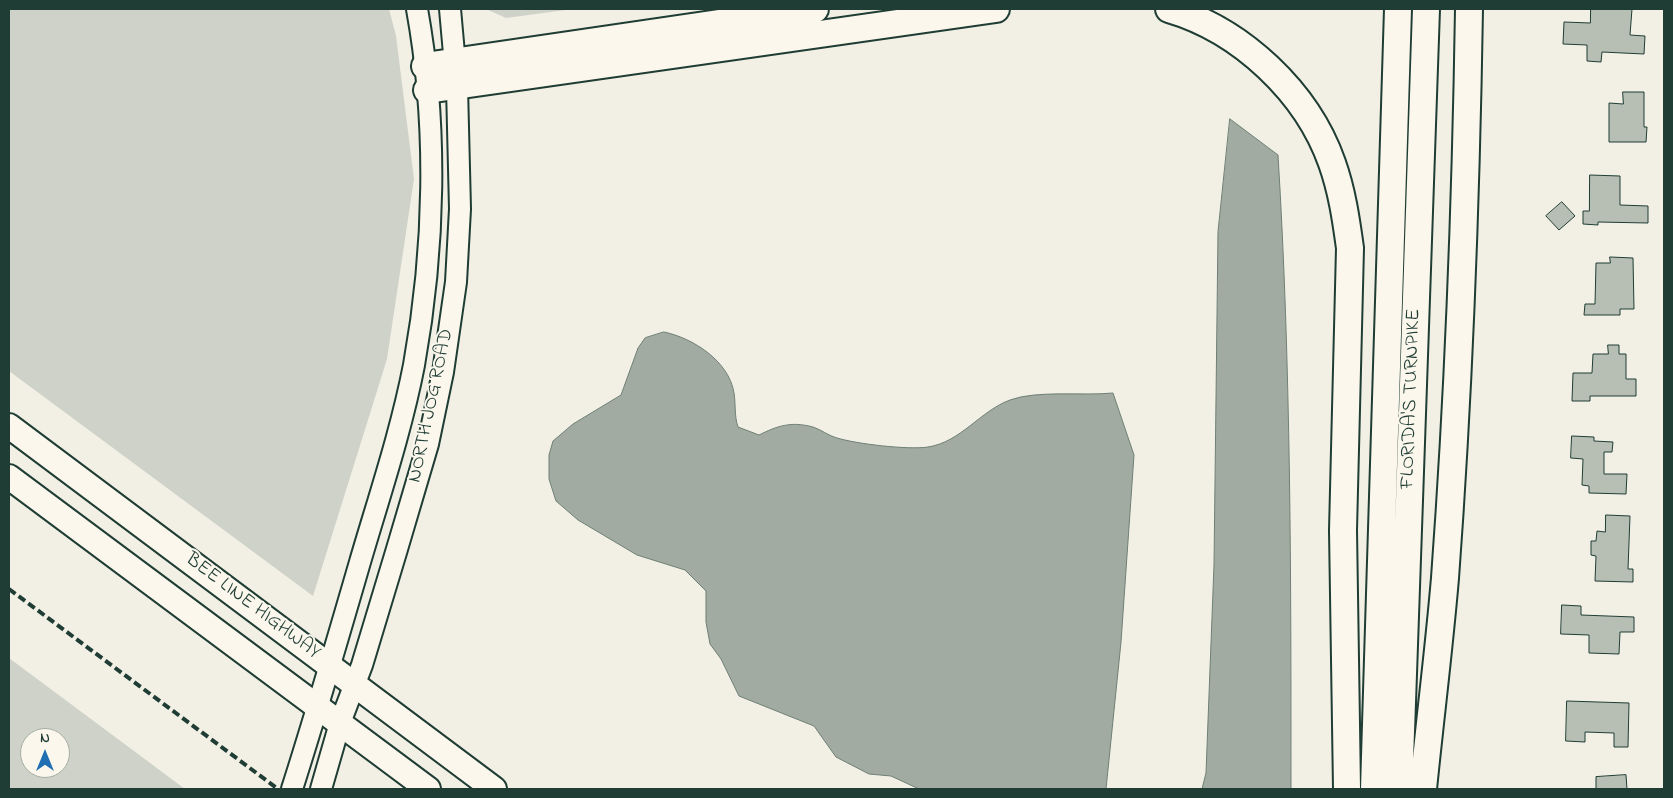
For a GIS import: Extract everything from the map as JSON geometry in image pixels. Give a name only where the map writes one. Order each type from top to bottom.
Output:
[{"type":"highway","points":[[456,74],[815,9]]},
{"type":"highway","points":[[426,78],[996,9]]},
{"type":"highway","points":[[1169,9],[1212,26],[1253,54],[1283,82],[1311,119],[1332,161],[1345,206],[1350,248],[1343,530],[1347,789]]},
{"type":"highway","name":"FLORIDA'S TURNPIKE","points":[[1374,789],[1398,9]]},
{"type":"highway","name":"FLORIDA'S TURNPIKE","points":[[1399,789],[1426,9]]},
{"type":"highway","points":[[1423,789],[1445,579],[1467,113],[1469,9]]},
{"type":"highway","name":"BEE LINE HIGHWAY","points":[[9,426],[494,789]]},
{"type":"highway","name":"BEE LINE HIGHWAY","points":[[9,477],[428,789]]},
{"type":"main road","name":"NORTH JOG ROAD","points":[[292,789],[318,708],[397,434],[414,365],[426,280],[429,228],[430,121],[417,9]]},
{"type":"main road","name":"NORTH JOG ROAD","points":[[321,789],[340,723],[362,665],[428,444],[443,372],[456,282],[459,229],[456,74],[450,9]]},
{"type":"shaded area","points":[[9,9],[389,9],[396,36],[414,179],[387,359],[313,596],[9,371]]},
{"type":"shaded area","points":[[486,9],[573,9],[506,18]]},
{"type":"shaded area","points":[[1230,119],[1278,155],[1288,393],[1291,789],[1202,789],[1206,773],[1214,565],[1218,232]]},
{"type":"shaded area","points":[[664,332],[698,346],[717,361],[731,381],[738,427],[759,435],[778,427],[798,424],[813,427],[834,437],[857,442],[896,447],[928,447],[951,439],[989,411],[1010,400],[1047,394],[1113,393],[1134,455],[1121,642],[1106,789],[919,789],[891,776],[869,774],[836,757],[814,726],[739,696],[721,659],[710,644],[706,622],[706,591],[685,570],[637,555],[578,520],[556,501],[549,479],[549,455],[553,441],[573,424],[621,395],[638,348],[645,338]]},
{"type":"shaded area","points":[[9,658],[185,789],[9,789]]},
{"type":"building","points":[[1591,9],[1632,9],[1630,35],[1645,36],[1644,54],[1602,52],[1601,62],[1587,61],[1587,45],[1563,44],[1564,22],[1590,23]]},
{"type":"building","points":[[1623,92],[1644,92],[1644,127],[1647,127],[1646,142],[1609,142],[1609,103],[1623,104]]},
{"type":"building","points":[[1590,175],[1620,176],[1620,205],[1648,206],[1648,223],[1598,222],[1598,225],[1583,224],[1583,211],[1589,211]]},
{"type":"building","points":[[1562,202],[1575,216],[1559,230],[1546,216]]},
{"type":"building","points":[[1610,257],[1633,258],[1634,309],[1620,309],[1620,315],[1584,315],[1585,304],[1595,304],[1596,263],[1610,263]]},
{"type":"building","points":[[1608,345],[1619,345],[1619,354],[1626,354],[1626,379],[1636,379],[1636,396],[1590,396],[1590,401],[1572,401],[1573,373],[1592,373],[1593,354],[1608,354]]},
{"type":"building","points":[[1572,436],[1594,437],[1594,441],[1613,442],[1612,452],[1604,452],[1604,474],[1627,474],[1626,494],[1589,493],[1589,486],[1582,485],[1583,459],[1571,458]]},
{"type":"building","points":[[1606,515],[1630,516],[1628,569],[1633,569],[1633,582],[1595,581],[1596,556],[1591,555],[1591,541],[1596,541],[1597,531],[1605,532]]},
{"type":"building","points":[[1562,605],[1581,606],[1581,615],[1634,617],[1634,632],[1620,632],[1619,654],[1589,653],[1589,635],[1561,634]]},
{"type":"building","points":[[1567,701],[1629,703],[1628,747],[1614,747],[1614,733],[1585,732],[1585,742],[1566,741]]},
{"type":"building","points":[[1626,775],[1627,789],[1596,789],[1596,777]]},
{"type":"railway","points":[[9,589],[278,789]]}]
